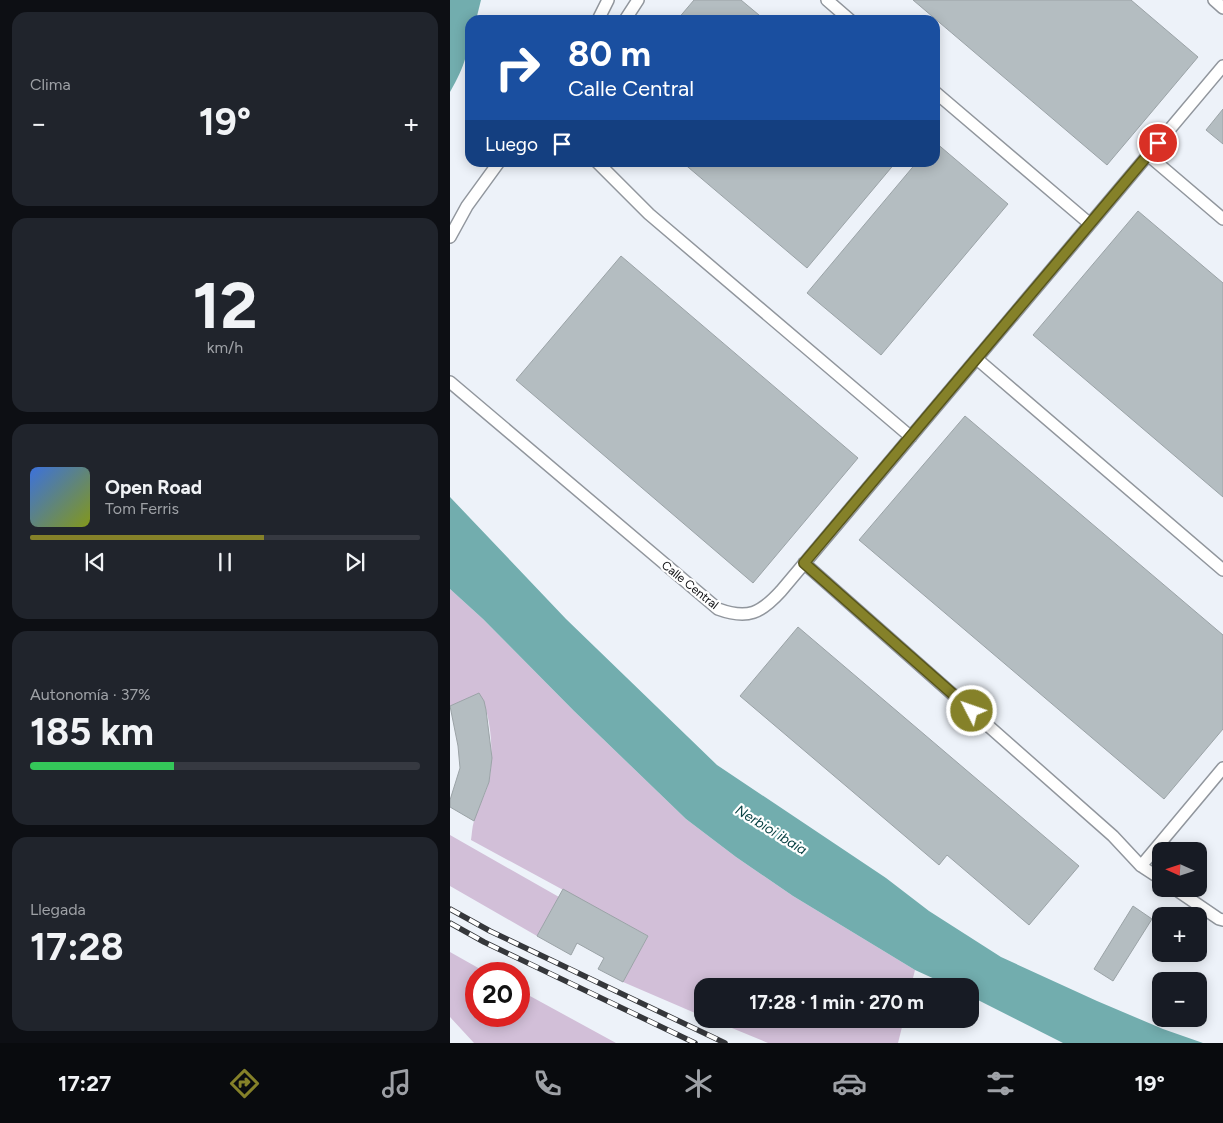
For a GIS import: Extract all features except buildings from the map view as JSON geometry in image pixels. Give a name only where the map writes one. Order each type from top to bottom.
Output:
[{"type":"lane","points":[[600,15],[608,0]]},
{"type":"lane","points":[[628,15],[638,0]]},
{"type":"lane","points":[[827,0],[844,15]]},
{"type":"lane","points":[[1214,0],[1223,8]]},
{"type":"lane","name":"Calle Central","points":[[450,382],[718,609],[732,614],[746,614],[759,611],[770,602],[804,563],[1223,66]]},
{"type":"lane","points":[[940,96],[1090,224]]},
{"type":"lane","points":[[1148,155],[1223,219]]},
{"type":"lane","points":[[450,237],[467,206],[495,167]]},
{"type":"lane","points":[[603,167],[649,214],[911,437]]},
{"type":"lane","points":[[976,359],[1223,570]]},
{"type":"lane","points":[[804,563],[1106,829],[1141,866],[1152,873]]},
{"type":"lane","points":[[1141,866],[1223,768]]},
{"type":"lane","points":[[1189,898],[1223,920]]},
{"type":"shaded area","points":[[450,589],[483,619],[574,711],[686,819],[736,857],[793,896],[915,970],[913,978],[694,978],[694,1013],[623,982],[648,936],[471,840],[474,821],[486,791],[491,771],[491,736],[487,712],[479,694],[450,706]]},
{"type":"shaded area","points":[[450,835],[559,897],[537,936],[450,886]]},
{"type":"shaded area","points":[[450,952],[468,962],[465,962],[465,1027],[530,1027],[530,996],[616,1043],[474,1043],[450,1017]]},
{"type":"shaded area","points":[[732,1028],[902,1028],[898,1043],[768,1043]]},
{"type":"water","points":[[450,0],[481,0],[477,15],[465,15],[465,60],[450,92]]},
{"type":"water","name":"Nerbioi ibaia","points":[[450,497],[566,619],[717,765],[886,878],[929,911],[1001,957],[1152,1024],[1152,1027],[1158,1027],[1203,1043],[1063,1043],[979,1001],[979,978],[932,978],[915,970],[793,896],[736,857],[686,819],[574,711],[483,619],[450,589]]},
{"type":"railway","points":[[450,909],[490,931],[725,1043]]},
{"type":"railway","points":[[450,923],[484,942],[695,1043]]},
{"type":"route","points":[[972,711],[804,563],[1158,143]]}]
